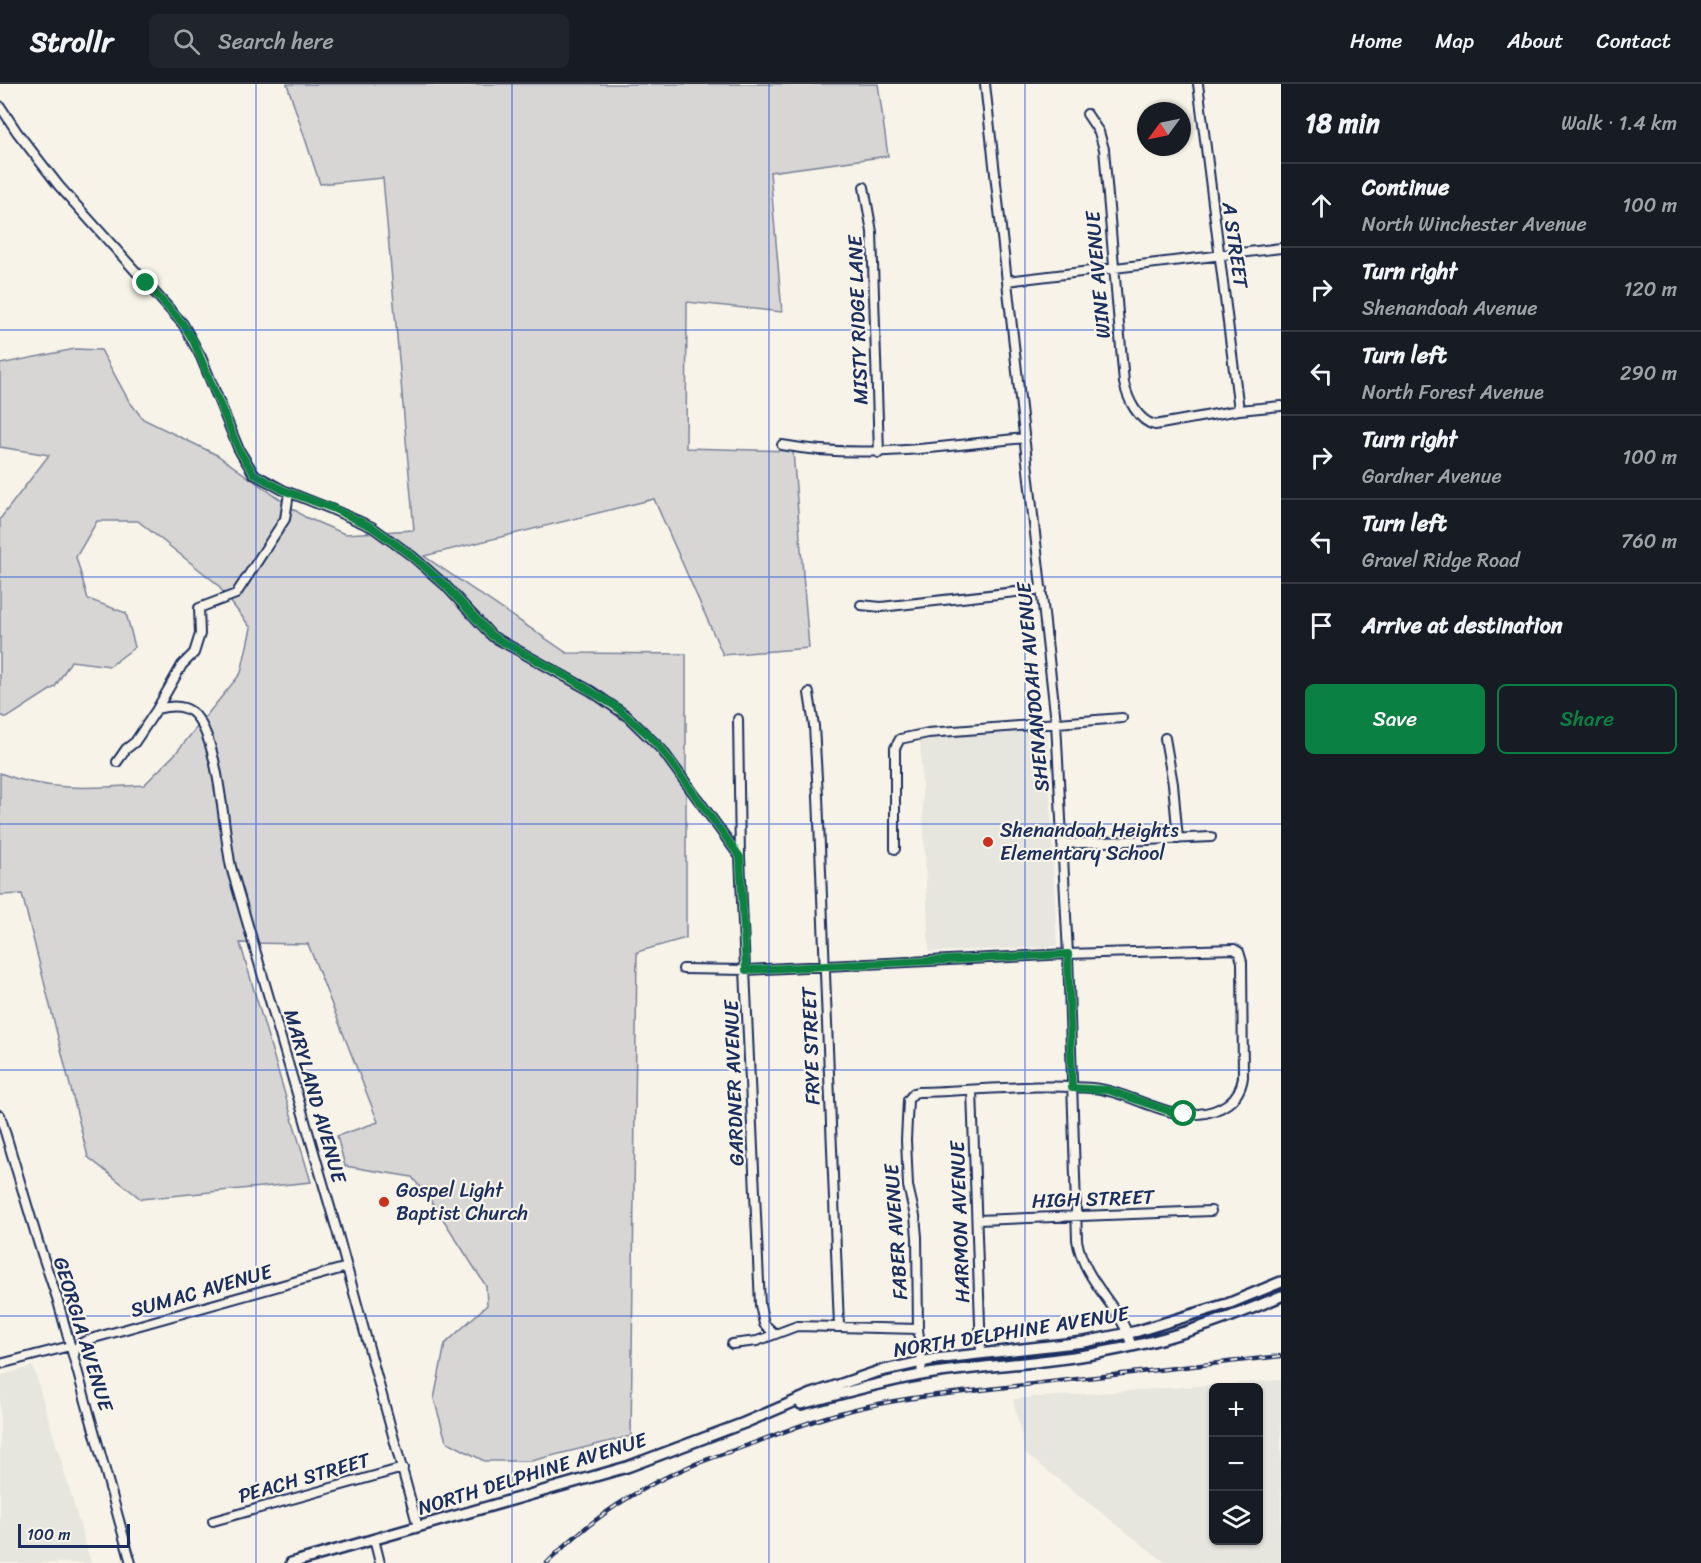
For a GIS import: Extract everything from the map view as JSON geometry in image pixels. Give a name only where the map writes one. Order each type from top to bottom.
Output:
[{"type":"main road","name":"NORTH DELPHINE AVENUE","points":[[781,1409],[812,1394],[876,1372],[922,1362],[1084,1342],[1127,1333],[1211,1310],[1281,1282]]},
{"type":"main road","name":"NORTH DELPHINE AVENUE","points":[[291,1563],[627,1467],[781,1409],[837,1393],[921,1375],[1057,1359],[1132,1346],[1204,1327],[1281,1296]]},
{"type":"street","name":"SHENANDOAH AVENUE","points":[[985,84],[1056,722],[1068,954],[1077,1240],[1084,1264],[1093,1282],[1123,1324],[1132,1346]]},
{"type":"street","name":"A STREET","points":[[1198,84],[1239,410]]},
{"type":"street","points":[[0,106],[59,186],[183,324],[201,357],[239,450],[254,474],[289,493],[332,508],[372,527],[412,556],[445,585],[492,636],[615,706],[647,734],[685,779],[740,857]]},
{"type":"street","name":"WINE AVENUE","points":[[1087,114],[1099,132],[1104,149],[1124,386],[1138,414],[1147,422],[1155,425],[1239,410]]},
{"type":"street","name":"MISTY RIDGE LANE","points":[[864,188],[872,232],[879,453]]},
{"type":"street","points":[[1007,281],[1281,248]]},
{"type":"street","points":[[1239,410],[1281,406]]},
{"type":"street","points":[[782,445],[808,450],[879,453],[1025,438]]},
{"type":"street","points":[[117,762],[126,749],[135,742],[182,665],[194,653],[200,634],[199,608],[236,594],[285,519],[289,493]]},
{"type":"street","points":[[861,605],[881,607],[1042,589]]},
{"type":"street","name":"FRYE STREET","points":[[809,693],[814,726],[818,795],[839,1326]]},
{"type":"street","name":"MARYLAND AVENUE","points":[[157,709],[173,706],[191,711],[202,725],[208,739],[224,813],[231,867],[347,1267],[418,1527]]},
{"type":"street","points":[[895,849],[894,748],[900,739],[928,733],[1122,718]]},
{"type":"street","name":"GARDNER AVENUE","points":[[738,719],[740,857],[760,1305],[764,1324],[774,1333]]},
{"type":"street","points":[[1164,738],[1173,784],[1178,839]]},
{"type":"street","points":[[1062,844],[1211,837]]},
{"type":"street","points":[[683,969],[746,970],[1068,954],[1237,950],[1242,962],[1242,1084],[1235,1098],[1228,1104],[1210,1112],[1190,1114],[1172,1112],[1108,1090],[1072,1088],[972,1090]]},
{"type":"street","name":"FABER AVENUE","points":[[921,1375],[917,1237],[908,1186],[906,1140],[908,1100],[910,1096],[918,1092],[972,1090]]},
{"type":"street","name":"HARMON AVENUE","points":[[972,1090],[981,1353]]},
{"type":"street","name":"GEORGIA AVENUE","points":[[0,1115],[70,1346],[131,1563]]},
{"type":"street","name":"HIGH STREET","points":[[977,1220],[1211,1211]]},
{"type":"street","name":"SUMAC AVENUE","points":[[73,1358],[77,1346],[94,1338],[347,1267]]},
{"type":"street","points":[[732,1344],[757,1341],[797,1326],[918,1329]]},
{"type":"street","points":[[0,1364],[70,1346]]},
{"type":"street","name":"PEACH STREET","points":[[213,1521],[403,1468]]},
{"type":"street","points":[[374,1539],[380,1563]]},
{"type":"shaded area","points":[[287,84],[878,84],[888,156],[770,172],[782,312],[687,302],[686,448],[793,451],[809,648],[723,655],[654,499],[424,556],[567,653],[686,654],[686,938],[637,952],[631,1436],[531,1461],[484,1461],[446,1441],[434,1399],[445,1344],[487,1305],[486,1286],[434,1205],[412,1177],[345,1166],[337,1136],[378,1122],[308,944],[240,943],[311,1182],[141,1199],[88,1157],[22,894],[0,895],[0,773],[53,786],[89,788],[144,785],[175,754],[241,673],[251,628],[216,583],[138,521],[97,521],[76,557],[88,599],[126,613],[135,647],[110,666],[71,661],[55,687],[7,718],[0,715],[0,519],[49,455],[0,447],[0,364],[75,349],[101,350],[129,401],[143,419],[217,455],[305,517],[345,534],[414,530],[383,178],[320,184]]},
{"type":"shaded area","name":"Shenandoah Heights Elementary School","points":[[1047,731],[1057,946],[929,952],[920,737]]},
{"type":"shaded area","points":[[33,1366],[91,1563],[0,1563],[0,1376]]},
{"type":"shaded area","points":[[1281,1380],[1281,1563],[1166,1563],[1026,1454],[1013,1399],[1209,1385],[1209,1545],[1263,1545],[1263,1383],[1239,1383]]},
{"type":"railway","points":[[547,1563],[578,1534],[612,1508],[648,1486],[702,1462],[833,1415],[898,1400],[1281,1356]]},
{"type":"place","name":"Shenandoah Heights Elementary School","points":[[988,842]]},
{"type":"place","name":"Gospel Light Baptist Church","points":[[384,1202]]},
{"type":"route","points":[[146,283],[166,303],[193,340],[239,450],[254,474],[283,490],[332,508],[372,527],[412,556],[445,585],[492,636],[615,706],[662,750],[740,857],[746,970],[1068,954],[1072,1088],[1108,1090],[1184,1114]]}]
